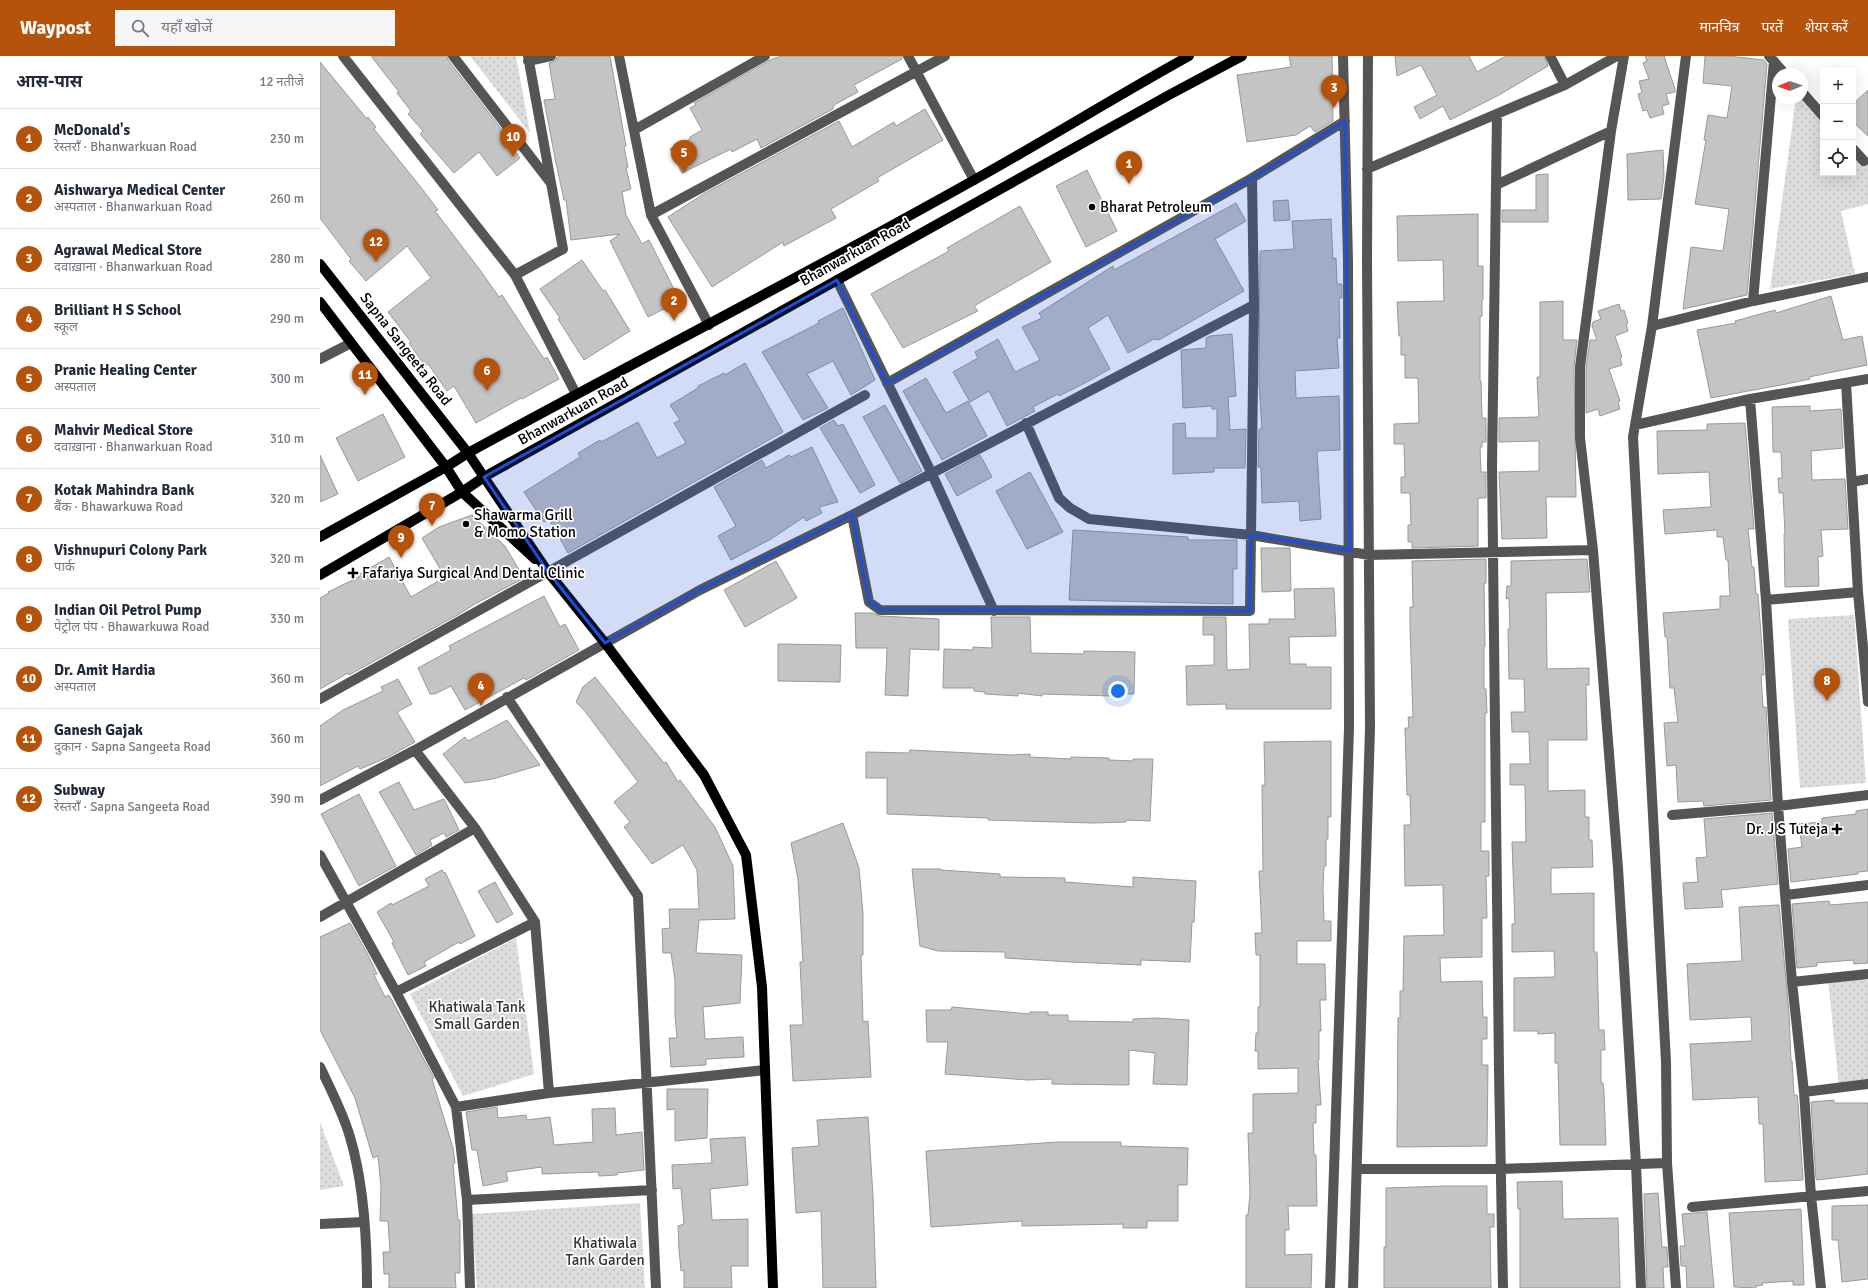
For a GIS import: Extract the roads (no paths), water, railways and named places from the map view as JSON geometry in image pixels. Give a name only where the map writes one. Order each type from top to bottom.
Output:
[{"type":"main road","name":"Bhanwarkuan Road","points":[[320,537],[576,394],[709,325],[974,180],[1189,56]]},
{"type":"main road","name":"Bhanwarkuan Road","points":[[320,575],[462,492],[484,477],[1169,95],[1242,56]]},
{"type":"main road","name":"Sapna Sangeeta Road","points":[[320,264],[468,453],[548,572]]},
{"type":"main road","points":[[320,302],[446,467],[462,492],[548,572],[605,643],[704,775],[746,855],[762,987],[773,1288]]},
{"type":"street","points":[[343,56],[515,275],[576,394]]},
{"type":"street","points":[[453,56],[551,183]]},
{"type":"street","points":[[515,275],[563,249],[528,58],[551,56]]},
{"type":"street","points":[[619,56],[650,215],[709,325]]},
{"type":"street","points":[[634,130],[765,56]]},
{"type":"street","points":[[908,56],[974,180]]},
{"type":"street","points":[[650,215],[945,56]]},
{"type":"street","points":[[1330,1288],[1349,728],[1350,551],[1348,260],[1343,56]]},
{"type":"street","points":[[1353,1288],[1370,728],[1367,169],[1368,56]]},
{"type":"street","points":[[1550,56],[1565,85]]},
{"type":"street","points":[[1367,169],[1565,85],[1617,56]]},
{"type":"street","points":[[1624,56],[1611,131],[1580,367],[1580,438],[1593,550],[1618,868],[1636,1164],[1641,1288]]},
{"type":"street","points":[[1676,1288],[1667,1163],[1666,1062],[1633,437],[1652,326],[1686,56]]},
{"type":"street","points":[[1753,301],[1771,58]]},
{"type":"street","points":[[1771,58],[1780,68]]},
{"type":"street","points":[[1808,99],[1820,113]]},
{"type":"street","points":[[1496,115],[1492,465],[1500,1169],[1503,1288]]},
{"type":"street","points":[[887,383],[1252,178],[1345,122]]},
{"type":"street","points":[[1496,185],[1611,131]]},
{"type":"street","points":[[1856,152],[1864,161]]},
{"type":"street","points":[[852,515],[868,602],[880,610],[1250,611],[1254,306],[1252,178]]},
{"type":"street","points":[[1652,326],[1753,301],[1868,277]]},
{"type":"street","points":[[837,280],[932,474],[994,611]]},
{"type":"street","points":[[320,800],[415,750],[700,590],[932,474],[1026,423],[1254,306]]},
{"type":"street","points":[[320,359],[351,342]]},
{"type":"street","points":[[1635,425],[1750,399],[1868,378]]},
{"type":"street","points":[[1846,383],[1858,592],[1868,702]]},
{"type":"street","points":[[320,699],[865,396]]},
{"type":"street","points":[[1750,399],[1766,600],[1778,806],[1792,982],[1804,1092],[1811,1196],[1821,1288]]},
{"type":"street","points":[[1026,423],[1059,498],[1070,508],[1089,519],[1251,535],[1369,555],[1593,550]]},
{"type":"street","points":[[1852,482],[1868,479]]},
{"type":"street","points":[[1766,600],[1858,592]]},
{"type":"street","points":[[507,697],[638,896],[656,1288]]},
{"type":"street","points":[[415,750],[475,828],[535,922],[548,1093]]},
{"type":"street","points":[[1672,815],[1778,806],[1868,795]]},
{"type":"street","points":[[320,917],[475,828]]},
{"type":"street","points":[[320,855],[396,992],[456,1107],[467,1200],[470,1288]]},
{"type":"street","points":[[1786,895],[1868,885]]},
{"type":"street","points":[[396,992],[535,922]]},
{"type":"street","points":[[1792,982],[1868,974]]},
{"type":"street","points":[[320,1067],[337,1104],[350,1138],[360,1189],[364,1222],[367,1288]]},
{"type":"street","points":[[456,1107],[548,1093],[765,1070]]},
{"type":"street","points":[[1804,1092],[1868,1084]]},
{"type":"street","points":[[1357,1168],[1500,1169],[1667,1163]]},
{"type":"street","points":[[467,1200],[652,1190]]},
{"type":"street","points":[[1692,1207],[1868,1192]]},
{"type":"street","points":[[320,1224],[364,1222]]},
{"type":"place","name":"Agrawal Medical Store","points":[[1334,108]]},
{"type":"place","name":"Dr. Amit Hardia","points":[[513,157]]},
{"type":"place","name":"Pranic Healing Center","points":[[684,173]]},
{"type":"place","name":"McDonald's","points":[[1129,184]]},
{"type":"place","name":"Bharat Petroleum","points":[[1092,207]]},
{"type":"place","name":"Subway","points":[[376,262]]},
{"type":"place","name":"Aishwarya Medical Center","points":[[674,321]]},
{"type":"place","name":"Mahvir Medical Store","points":[[487,391]]},
{"type":"place","name":"Ganesh Gajak","points":[[365,395]]},
{"type":"place","name":"Shawarma Grill & Momo Station","points":[[466,524]]},
{"type":"place","name":"Kotak Mahindra Bank","points":[[432,526]]},
{"type":"place","name":"Indian Oil Petrol Pump","points":[[401,558]]},
{"type":"place","name":"Fafariya Surgical And Dental Clinic","points":[[353,573]]},
{"type":"place","name":"Vishnupuri Colony Park","points":[[1827,701]]},
{"type":"place","name":"Brilliant H S School","points":[[481,706]]},
{"type":"place","name":"Dr. J S Tuteja","points":[[1837,829]]},
{"type":"park label","name":"Khatiwala Tank Small Garden","points":[[477,1016]]},
{"type":"park label","name":"Khatiwala Tank Garden","points":[[605,1252]]}]
